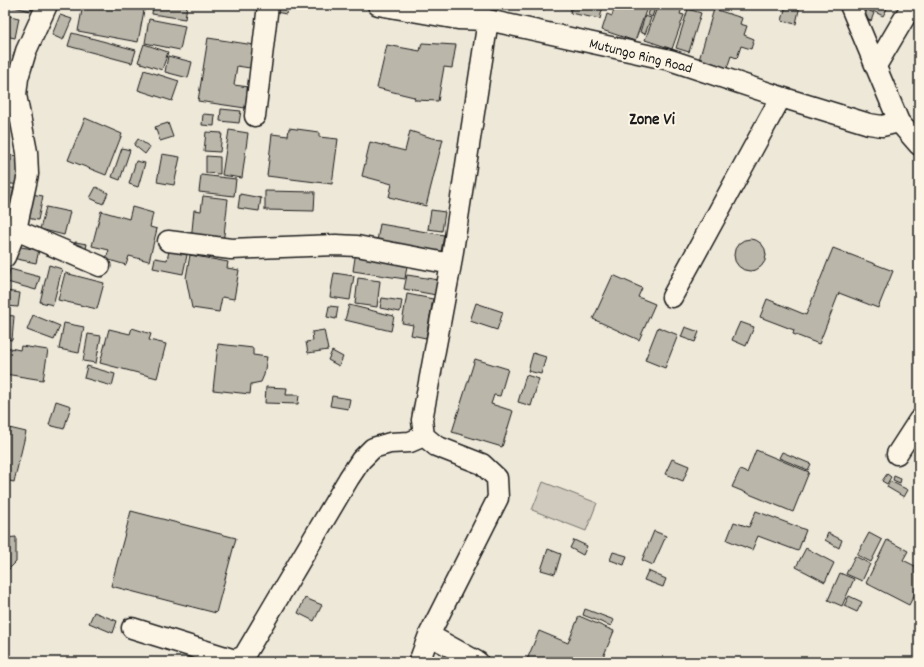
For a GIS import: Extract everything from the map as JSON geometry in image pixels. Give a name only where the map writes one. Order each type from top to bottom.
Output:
[{"type":"street","points":[[5,257],[16,230],[28,174],[28,152],[16,95],[11,80],[47,5]]},
{"type":"street","points":[[255,116],[268,5]]},
{"type":"street","name":"Mutungo Ring Road","points":[[378,5],[458,12],[670,60],[781,97],[869,124],[882,126],[899,122]]},
{"type":"street","points":[[850,5],[899,122],[919,145]]},
{"type":"street","points":[[876,66],[912,5]]},
{"type":"street","points":[[419,662],[429,636],[498,498],[497,478],[482,464],[436,446],[424,436],[422,420],[451,264],[488,20]]},
{"type":"street","points":[[672,297],[781,97]]},
{"type":"street","points":[[16,230],[100,266]]},
{"type":"street","points":[[168,241],[231,249],[336,245],[357,246],[451,264]]},
{"type":"street","points":[[897,454],[919,420]]},
{"type":"street","points":[[132,628],[235,660],[244,656],[361,460],[373,448],[390,442],[410,442],[424,436]]},
{"type":"street","points":[[429,636],[478,662]]},
{"type":"shaded area","points":[[543,482],[597,503],[586,531],[532,510]]},
{"type":"building","points":[[5,5],[32,5],[31,11]]},
{"type":"building","points":[[83,5],[145,5],[138,42],[78,31]]},
{"type":"building","points":[[153,5],[187,5],[185,19],[152,14]]},
{"type":"building","points":[[278,5],[288,6],[286,14],[276,12]]},
{"type":"building","points":[[523,5],[545,5],[544,10]]},
{"type":"building","points":[[554,5],[568,5],[567,8]]},
{"type":"building","points":[[572,5],[603,5],[600,19],[570,13]]},
{"type":"building","points":[[615,5],[648,5],[635,41],[602,30],[607,14],[612,16]]},
{"type":"building","points":[[651,5],[656,5],[652,17],[648,15]]},
{"type":"building","points":[[658,5],[683,5],[680,14],[684,15],[672,49],[645,40]]},
{"type":"building","points":[[786,5],[800,5],[796,24],[782,21]]},
{"type":"building","points":[[871,5],[889,5],[883,16],[869,9]]},
{"type":"building","points":[[688,9],[701,13],[689,52],[676,48]]},
{"type":"building","points":[[714,9],[742,18],[740,24],[747,26],[744,35],[754,39],[751,49],[741,46],[737,58],[731,56],[727,68],[699,60]]},
{"type":"building","points":[[867,10],[874,13],[871,21],[864,18]]},
{"type":"building","points":[[5,15],[19,18],[15,38],[5,36]]},
{"type":"building","points":[[60,15],[72,19],[63,40],[52,35]]},
{"type":"building","points":[[645,16],[651,18],[645,34],[640,32]]},
{"type":"building","points":[[149,19],[185,26],[180,50],[145,43]]},
{"type":"building","points":[[72,33],[136,50],[132,63],[68,46]]},
{"type":"building","points":[[208,38],[254,45],[250,68],[237,66],[234,85],[249,87],[245,108],[198,101]]},
{"type":"building","points":[[422,43],[456,45],[452,68],[444,67],[438,101],[415,100],[414,97],[377,88],[387,45],[420,51]]},
{"type":"building","points":[[144,44],[168,52],[162,70],[138,62]]},
{"type":"building","points":[[168,56],[192,62],[188,78],[165,72]]},
{"type":"building","points":[[144,70],[179,81],[172,101],[138,90]]},
{"type":"building","points":[[221,109],[241,111],[239,123],[220,121]]},
{"type":"building","points":[[203,114],[215,115],[214,126],[202,125]]},
{"type":"building","points":[[85,118],[122,134],[106,175],[68,160]]},
{"type":"building","points":[[168,123],[173,137],[160,141],[155,127]]},
{"type":"building","points":[[289,128],[319,132],[319,137],[338,139],[332,184],[267,176],[272,134],[288,136]]},
{"type":"building","points":[[229,130],[248,133],[242,178],[222,175]]},
{"type":"building","points":[[410,131],[432,138],[443,139],[426,206],[389,197],[392,184],[362,176],[370,142],[405,151]]},
{"type":"building","points":[[206,132],[222,133],[220,152],[204,151]]},
{"type":"building","points":[[5,137],[10,140],[5,148]]},
{"type":"building","points":[[138,139],[150,147],[145,154],[134,145]]},
{"type":"building","points":[[122,148],[130,150],[120,180],[112,177]]},
{"type":"building","points":[[162,154],[180,157],[174,185],[157,182]]},
{"type":"building","points":[[11,155],[23,157],[19,185],[5,183],[5,160],[11,161]]},
{"type":"building","points":[[206,156],[220,157],[220,174],[206,173]]},
{"type":"building","points":[[136,161],[145,163],[138,187],[129,184]]},
{"type":"building","points":[[201,175],[236,179],[234,196],[199,192]]},
{"type":"building","points":[[5,187],[17,189],[15,202],[5,200]]},
{"type":"building","points":[[96,187],[108,193],[103,204],[90,198]]},
{"type":"building","points":[[265,191],[315,192],[314,211],[265,210]]},
{"type":"building","points":[[31,194],[43,196],[38,220],[26,218]]},
{"type":"building","points":[[240,194],[261,198],[259,211],[238,208]]},
{"type":"building","points":[[203,196],[228,199],[223,244],[191,241],[194,210],[201,211]]},
{"type":"building","points":[[46,207],[70,212],[64,235],[40,229]]},
{"type":"building","points":[[132,207],[153,213],[150,227],[157,229],[149,261],[129,256],[126,265],[106,259],[109,250],[92,246],[101,211],[129,219]]},
{"type":"building","points":[[431,210],[445,212],[442,231],[428,229]]},
{"type":"building","points":[[5,211],[10,213],[5,233]]},
{"type":"building","points":[[380,224],[444,235],[440,258],[376,247]]},
{"type":"building","points":[[747,239],[753,239],[762,243],[766,255],[762,267],[753,271],[747,271],[738,267],[734,258],[734,252],[738,243]]},
{"type":"building","points":[[75,242],[87,244],[85,254],[73,253]]},
{"type":"building","points":[[15,246],[39,250],[36,263],[12,258]]},
{"type":"building","points":[[833,248],[893,271],[878,308],[839,293],[819,344],[793,334],[794,330],[760,317],[767,299],[806,315]]},
{"type":"building","points":[[169,251],[187,255],[183,274],[153,268],[155,258],[167,260]]},
{"type":"building","points":[[356,251],[408,258],[405,279],[353,271]]},
{"type":"building","points":[[190,255],[228,262],[227,268],[239,270],[234,299],[222,297],[219,312],[192,308],[186,278]]},
{"type":"building","points":[[49,265],[62,269],[53,305],[40,302]]},
{"type":"building","points":[[10,269],[40,277],[36,290],[7,282]]},
{"type":"building","points":[[65,273],[104,283],[97,309],[58,300]]},
{"type":"building","points":[[334,273],[354,276],[350,300],[330,297]]},
{"type":"building","points":[[407,275],[439,280],[436,295],[404,289]]},
{"type":"building","points":[[613,275],[642,288],[638,297],[655,304],[639,340],[593,319]]},
{"type":"building","points":[[358,278],[380,281],[377,307],[355,304]]},
{"type":"building","points":[[5,291],[20,293],[18,307],[5,306]]},
{"type":"building","points":[[407,294],[433,299],[426,338],[411,335],[413,325],[402,323]]},
{"type":"building","points":[[382,298],[402,301],[400,312],[380,308]]},
{"type":"building","points":[[476,303],[503,312],[497,330],[470,321]]},
{"type":"building","points":[[349,305],[394,316],[391,331],[345,320]]},
{"type":"building","points":[[329,306],[338,307],[336,319],[327,317]]},
{"type":"building","points":[[5,315],[14,316],[12,340],[5,339]]},
{"type":"building","points":[[33,315],[60,326],[54,340],[27,330]]},
{"type":"building","points":[[740,322],[754,327],[746,346],[732,340]]},
{"type":"building","points":[[64,323],[84,327],[79,353],[59,349]]},
{"type":"building","points":[[658,327],[678,335],[665,368],[645,360]]},
{"type":"building","points":[[685,327],[699,332],[695,342],[681,337]]},
{"type":"building","points":[[132,328],[151,334],[149,340],[166,344],[157,378],[100,363],[109,329],[130,334]]},
{"type":"building","points":[[324,330],[328,350],[308,353],[306,342],[313,341],[312,332]]},
{"type":"building","points":[[88,334],[101,336],[96,363],[83,361]]},
{"type":"building","points":[[218,344],[253,348],[253,355],[267,357],[264,375],[261,382],[251,384],[250,394],[213,390]]},
{"type":"building","points":[[21,346],[48,350],[43,380],[5,374],[5,347],[20,350]]},
{"type":"building","points":[[332,351],[343,357],[339,366],[328,360]]},
{"type":"building","points":[[533,353],[546,357],[541,374],[528,371]]},
{"type":"building","points":[[475,359],[508,369],[500,396],[494,395],[491,404],[513,411],[502,447],[452,432]]},
{"type":"building","points":[[87,366],[115,374],[112,386],[84,378]]},
{"type":"building","points":[[526,375],[539,379],[531,406],[518,402]]},
{"type":"building","points":[[266,387],[287,388],[286,395],[299,395],[298,404],[265,403]]},
{"type":"building","points":[[332,396],[350,399],[348,409],[330,406]]},
{"type":"building","points":[[56,401],[71,406],[64,429],[49,425]]},
{"type":"building","points":[[5,427],[26,432],[14,482],[5,480]]},
{"type":"building","points":[[756,450],[809,472],[793,512],[732,487],[740,470],[747,473]]},
{"type":"building","points":[[782,452],[811,464],[808,470],[779,458]]},
{"type":"building","points":[[672,459],[689,466],[683,481],[665,474]]},
{"type":"building","points":[[887,474],[891,477],[887,484],[882,481]]},
{"type":"building","points":[[894,476],[901,479],[900,483],[893,480]]},
{"type":"building","points":[[890,481],[908,490],[904,497],[887,487]]},
{"type":"building","points":[[131,511],[236,538],[216,613],[111,586]]},
{"type":"building","points":[[756,511],[806,530],[798,551],[758,536],[752,550],[727,540],[734,522],[749,527]]},
{"type":"building","points":[[654,531],[666,536],[653,565],[642,560]]},
{"type":"building","points":[[828,533],[842,540],[839,548],[825,540]]},
{"type":"building","points":[[869,533],[882,540],[871,562],[857,555]]},
{"type":"building","points":[[16,537],[16,562],[5,573],[5,538]]},
{"type":"building","points":[[574,540],[587,546],[583,555],[570,548]]},
{"type":"building","points":[[887,540],[908,551],[903,560],[919,568],[919,586],[909,605],[866,583]]},
{"type":"building","points":[[806,548],[834,563],[825,582],[796,567]]},
{"type":"building","points":[[548,549],[561,554],[555,574],[541,570]]},
{"type":"building","points":[[613,552],[627,556],[624,565],[610,560]]},
{"type":"building","points":[[855,556],[870,564],[862,581],[846,574]]},
{"type":"building","points":[[648,571],[666,579],[663,587],[644,580]]},
{"type":"building","points":[[840,573],[854,579],[842,606],[828,600]]},
{"type":"building","points":[[849,596],[862,602],[857,612],[844,606]]},
{"type":"building","points":[[305,598],[322,605],[314,621],[298,613]]},
{"type":"building","points":[[585,609],[614,620],[611,626],[583,615]]},
{"type":"building","points":[[94,612],[117,621],[113,633],[89,623]]},
{"type":"building","points":[[579,616],[614,631],[601,662],[526,662],[539,631],[568,643]]},
{"type":"district","name":"Zone Vi","points":[[652,118]]}]
